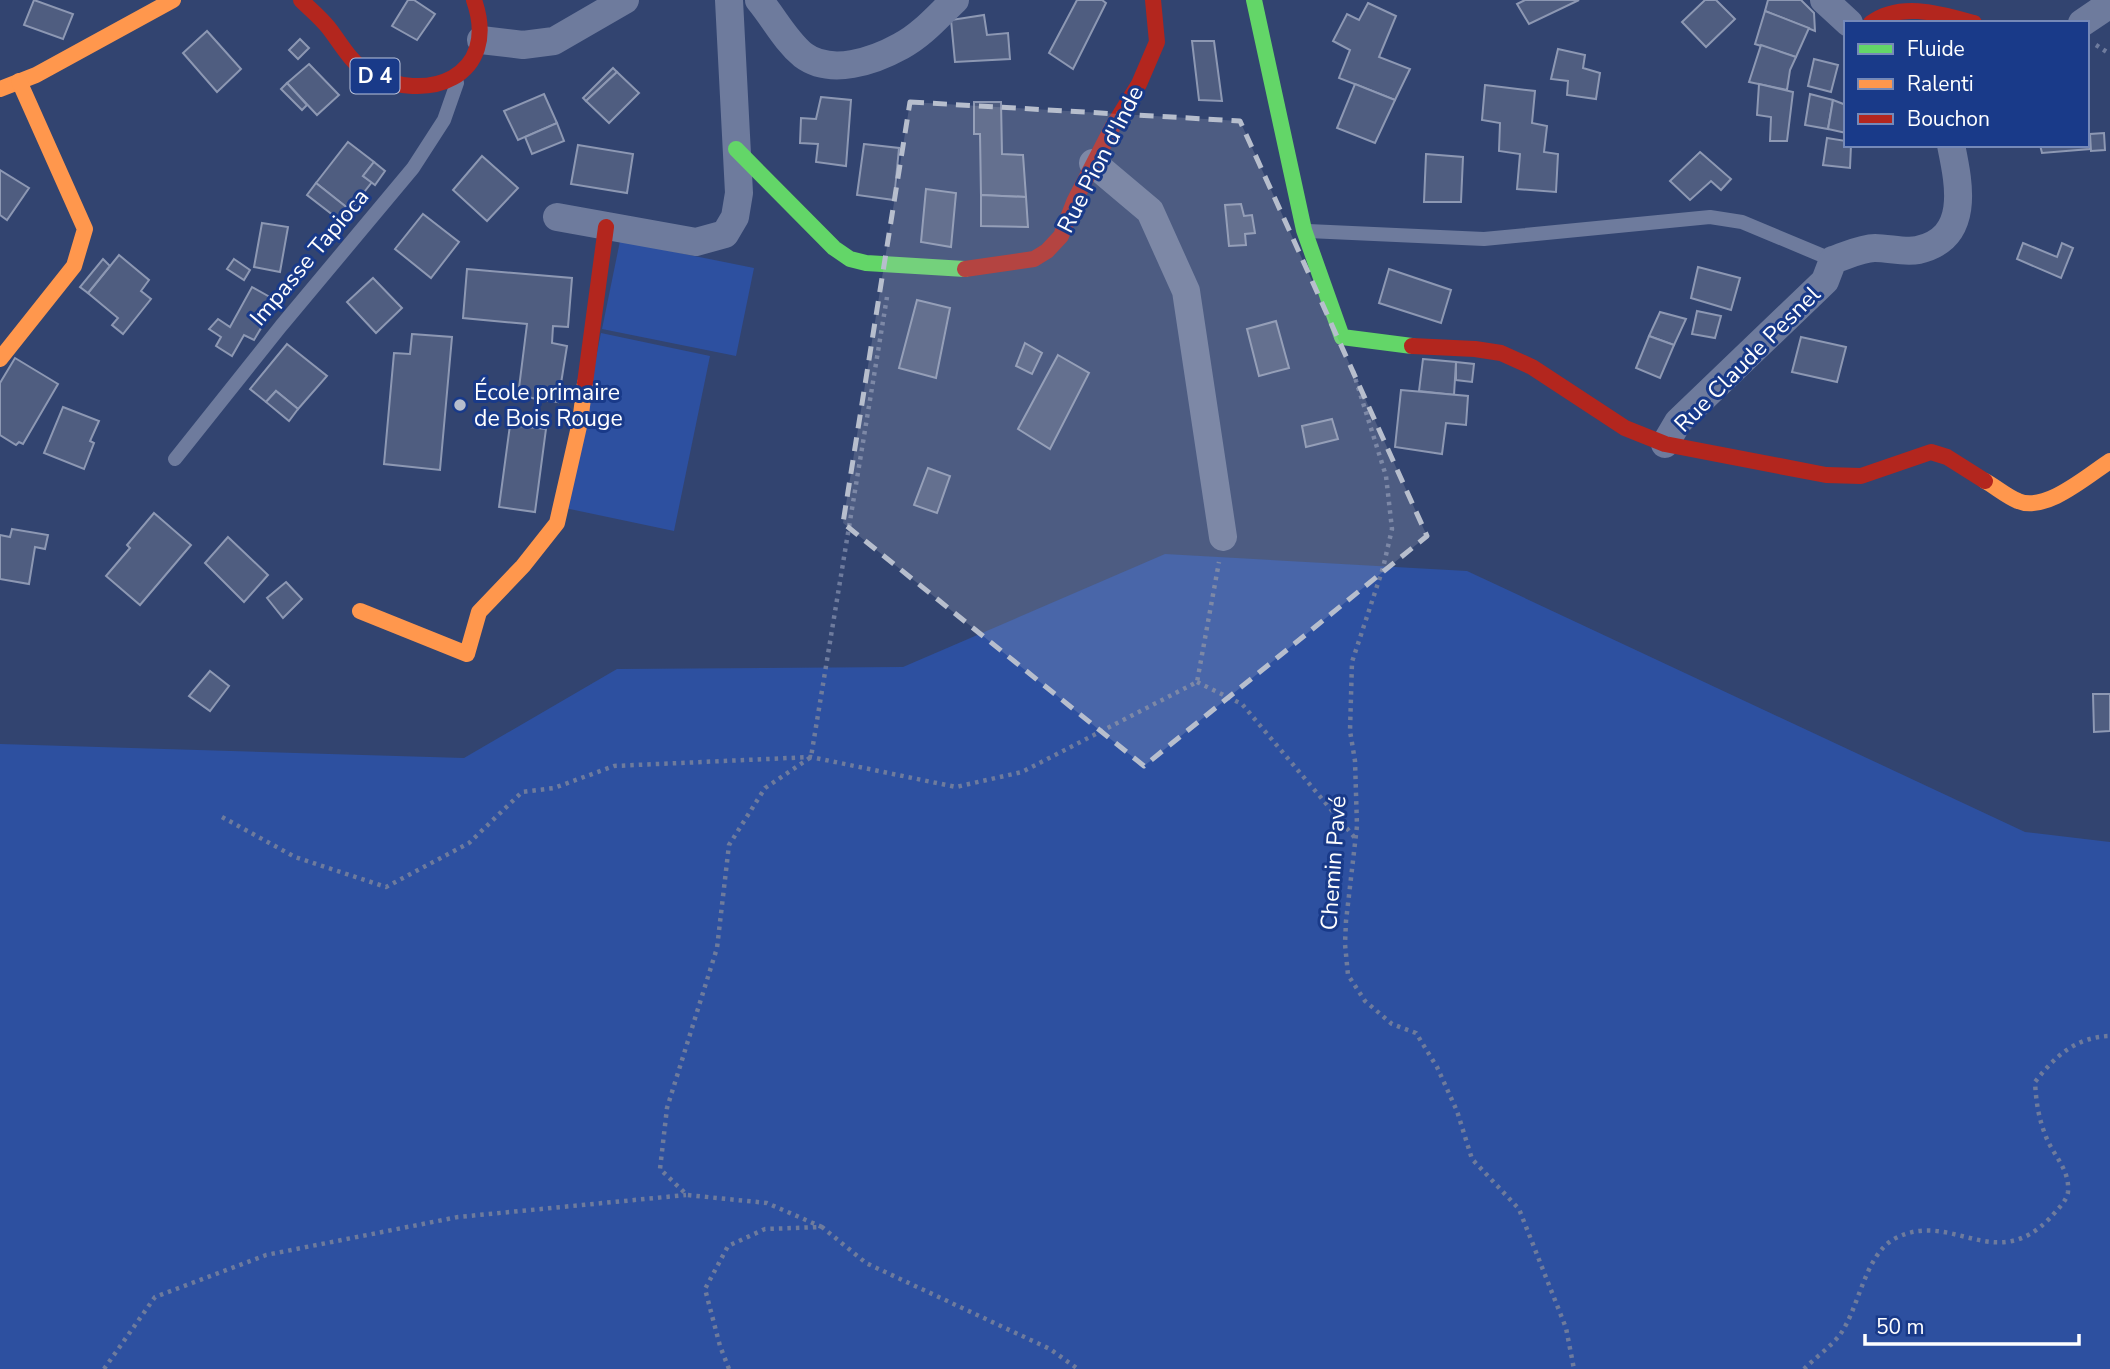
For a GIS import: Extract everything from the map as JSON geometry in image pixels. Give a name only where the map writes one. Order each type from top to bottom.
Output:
[{"type":"street","points":[[0,89],[36,75],[173,0]]},
{"type":"street","name":"D 4","points":[[301,0],[325,24],[362,70],[396,86],[432,86],[459,75]]},
{"type":"street","points":[[459,75],[471,61],[481,40],[474,0]]},
{"type":"street","points":[[481,40],[523,45],[554,41],[625,0]]},
{"type":"street","points":[[557,217],[696,242],[725,234],[735,217],[739,193],[729,0]]},
{"type":"street","points":[[759,0],[791,43],[806,57],[833,66],[867,61],[903,46],[928,27],[955,0]]},
{"type":"street","name":"Rue Pion d'Inde","points":[[736,149],[834,248],[850,259],[866,263],[970,269],[1034,259],[1062,236],[1074,202],[1112,125],[1139,84],[1157,42],[1153,0]]},
{"type":"street","points":[[1254,0],[1304,230],[1342,337],[1393,345],[1501,353],[1532,367],[1625,428],[1665,444]]},
{"type":"street","points":[[1824,0],[1847,21]]},
{"type":"street","points":[[2085,21],[2110,4]]},
{"type":"street","points":[[1873,21],[1893,11],[1932,12],[1966,21]]},
{"type":"street","points":[[0,359],[74,265],[85,229],[19,81]]},
{"type":"street","name":"Rue Claude Pesnel","points":[[1951,147],[1958,180],[1958,209],[1952,229],[1936,244],[1916,251],[1872,248],[1833,260],[1825,281],[1678,422],[1665,444],[1826,475],[1861,476],[1931,452],[1947,457],[2019,502],[2037,505],[2056,496],[2110,461]]},
{"type":"street","points":[[1093,163],[1150,211],[1186,290],[1223,537]]},
{"type":"street","points":[[360,611],[467,653],[479,612],[523,566],[556,523],[580,422],[606,227]]},
{"type":"lane","name":"Impasse Tapioca","points":[[175,458],[414,167],[444,120],[459,75]]},
{"type":"lane","points":[[1304,230],[1484,239],[1710,218],[1742,222],[1833,260]]},
{"type":"path","points":[[687,1195],[660,1169],[667,1108],[717,948],[729,845],[765,788],[811,757],[892,265]]},
{"type":"path","name":"Chemin Pavé","points":[[1342,337],[1386,476],[1392,529],[1383,568],[1352,662],[1350,731],[1357,803],[1345,944],[1349,975],[1365,1001],[1392,1024],[1416,1033],[1437,1067],[1457,1111],[1472,1159],[1519,1209],[1566,1328],[1574,1369]]},
{"type":"path","points":[[1197,682],[1223,537]]},
{"type":"path","points":[[222,817],[295,857],[386,887],[469,843],[522,792],[554,788],[614,766],[811,757],[956,787],[1022,772],[1197,682]]},
{"type":"path","points":[[1197,682],[1242,704],[1355,838]]},
{"type":"path","points":[[1804,1369],[1839,1335],[1876,1258],[1892,1240],[1913,1231],[1935,1230],[1998,1244],[2015,1241],[2036,1232],[2055,1212],[2068,1196],[2067,1175],[2046,1137],[2037,1109],[2035,1082],[2051,1062],[2075,1043],[2110,1035]]},
{"type":"path","points":[[104,1369],[155,1297],[266,1255],[458,1217],[687,1195],[767,1203],[822,1227],[866,1263],[1050,1349],[1078,1369]]},
{"type":"path","points":[[729,1369],[705,1289],[728,1246],[765,1229],[822,1227]]},
{"type":"highlighted area","points":[[910,102],[1240,121],[1427,536],[1144,766],[843,523]]},
{"type":"shaded area","points":[[620,241],[754,268],[736,356],[602,329]]},
{"type":"shaded area","points":[[601,333],[710,356],[674,531],[565,508]]},
{"type":"shaded area","points":[[1165,554],[1467,571],[2025,832],[2110,842],[2110,1369],[0,1369],[0,744],[464,758],[617,669],[903,667]]},
{"type":"building","points":[[34,0],[73,14],[63,39],[24,25]]},
{"type":"building","points":[[408,0],[414,0],[435,14],[417,40],[392,26]]},
{"type":"building","points":[[1077,0],[1102,0],[1106,3],[1073,69],[1049,53]]},
{"type":"building","points":[[1525,0],[1579,0],[1529,24],[1517,4]]},
{"type":"building","points":[[1705,0],[1716,0],[1735,19],[1706,47],[1682,22]]},
{"type":"building","points":[[1768,0],[1801,0],[1814,13],[1815,31],[1765,11]]},
{"type":"building","points":[[1368,3],[1396,16],[1379,57],[1410,69],[1395,100],[1339,78],[1350,50],[1333,41],[1347,14],[1359,20]]},
{"type":"building","points":[[1765,11],[1809,28],[1796,57],[1755,44]]},
{"type":"building","points":[[984,15],[987,35],[1008,33],[1010,59],[955,62],[951,20]]},
{"type":"building","points":[[207,31],[241,69],[217,92],[183,53]]},
{"type":"building","points":[[300,39],[309,48],[298,59],[289,50]]},
{"type":"building","points":[[1192,41],[1214,41],[1222,101],[1199,100]]},
{"type":"building","points":[[1761,45],[1796,57],[1790,70],[1787,90],[1749,82]]},
{"type":"building","points":[[1558,49],[1585,55],[1583,68],[1600,73],[1596,99],[1567,95],[1568,81],[1551,79]]},
{"type":"building","points":[[1814,59],[1838,65],[1831,92],[1808,86]]},
{"type":"building","points":[[309,64],[339,95],[317,115],[287,83]]},
{"type":"building","points":[[613,68],[617,72],[586,101],[583,98]]},
{"type":"building","points":[[617,72],[639,93],[609,123],[586,101]]},
{"type":"building","points":[[287,83],[307,105],[302,110],[281,89]]},
{"type":"building","points":[[1355,84],[1395,100],[1375,143],[1337,128]]},
{"type":"building","points":[[1759,84],[1793,92],[1787,141],[1770,141],[1771,117],[1757,115]]},
{"type":"building","points":[[1485,85],[1535,91],[1532,123],[1547,126],[1544,152],[1558,154],[1556,192],[1517,189],[1520,154],[1499,151],[1500,123],[1482,120]]},
{"type":"building","points":[[544,94],[557,123],[518,140],[504,111]]},
{"type":"building","points":[[1810,94],[1833,100],[1828,129],[1805,125]]},
{"type":"building","points":[[821,97],[851,100],[846,166],[816,162],[818,144],[800,143],[801,118],[816,119]]},
{"type":"building","points":[[1833,100],[1844,104],[1844,133],[1828,129]]},
{"type":"building","points":[[974,102],[1001,102],[1002,154],[1023,155],[1026,197],[981,195],[980,134],[974,134]]},
{"type":"building","points":[[557,123],[564,141],[532,154],[525,137]]},
{"type":"building","points":[[2104,133],[2105,150],[2091,151],[2090,134]]},
{"type":"building","points":[[1827,138],[1844,141],[1844,147],[1851,147],[1850,168],[1823,165]]},
{"type":"building","points":[[2089,139],[2090,149],[2042,153],[2040,147],[2089,147]]},
{"type":"building","points":[[348,142],[374,162],[363,176],[372,182],[350,210],[316,183]]},
{"type":"building","points":[[864,144],[899,148],[894,200],[857,195]]},
{"type":"building","points":[[578,145],[633,154],[627,193],[571,184]]},
{"type":"building","points":[[1700,152],[1731,179],[1721,190],[1711,181],[1690,200],[1670,181]]},
{"type":"building","points":[[1426,154],[1463,157],[1461,202],[1424,202]]},
{"type":"building","points":[[482,156],[518,188],[487,221],[453,190]]},
{"type":"building","points":[[374,162],[385,171],[375,185],[363,176]]},
{"type":"building","points":[[0,170],[29,188],[7,220],[0,215]]},
{"type":"building","points":[[316,183],[350,210],[342,222],[307,195]]},
{"type":"building","points":[[926,189],[956,193],[951,247],[921,242]]},
{"type":"building","points":[[981,195],[1026,197],[1028,227],[981,226]]},
{"type":"building","points":[[1241,204],[1244,216],[1252,215],[1255,233],[1245,234],[1246,245],[1229,246],[1225,205]]},
{"type":"building","points":[[423,214],[459,242],[431,278],[395,249]]},
{"type":"building","points":[[262,223],[288,227],[280,272],[254,267]]},
{"type":"building","points":[[2023,243],[2057,257],[2062,243],[2073,248],[2061,278],[2017,259]]},
{"type":"building","points":[[119,255],[149,280],[141,291],[151,299],[123,334],[112,325],[118,318],[88,293]]},
{"type":"building","points":[[103,259],[110,266],[88,293],[80,287]]},
{"type":"building","points":[[234,259],[250,270],[244,280],[227,269]]},
{"type":"building","points":[[1698,267],[1740,278],[1731,310],[1691,298]]},
{"type":"building","points":[[467,269],[572,278],[568,327],[553,326],[552,343],[567,346],[558,402],[518,396],[527,324],[463,318]]},
{"type":"building","points":[[1389,269],[1451,290],[1441,323],[1379,303]]},
{"type":"building","points":[[373,278],[402,308],[376,333],[347,302]]},
{"type":"building","points":[[252,287],[277,301],[254,340],[244,335],[232,356],[216,346],[221,337],[209,329],[218,319],[230,327]]},
{"type":"building","points":[[917,300],[950,308],[936,378],[899,368]]},
{"type":"building","points":[[1697,311],[1721,316],[1715,338],[1692,334]]},
{"type":"building","points":[[1660,312],[1686,319],[1674,345],[1649,336]]},
{"type":"building","points":[[1276,321],[1289,368],[1259,376],[1247,329]]},
{"type":"building","points":[[412,334],[452,337],[440,470],[384,464],[394,353],[410,354]]},
{"type":"building","points":[[1649,336],[1674,345],[1660,378],[1636,368]]},
{"type":"building","points":[[1801,337],[1846,347],[1837,382],[1792,372]]},
{"type":"building","points":[[1025,343],[1042,353],[1032,374],[1016,366]]},
{"type":"building","points":[[287,344],[327,376],[298,409],[276,391],[266,402],[250,389]]},
{"type":"building","points":[[1058,355],[1089,373],[1050,449],[1018,429]]},
{"type":"building","points":[[15,358],[58,384],[23,444],[19,442],[16,445],[0,435],[0,383]]},
{"type":"building","points":[[1423,359],[1456,362],[1454,395],[1419,391]]},
{"type":"building","points":[[1456,362],[1474,364],[1472,382],[1456,380]]},
{"type":"building","points":[[1401,390],[1468,396],[1466,425],[1446,423],[1442,454],[1395,447]]},
{"type":"building","points":[[276,391],[298,409],[289,421],[266,402]]},
{"type":"building","points":[[63,407],[99,421],[90,441],[94,443],[84,469],[44,453]]},
{"type":"building","points":[[1332,419],[1338,439],[1306,447],[1302,426]]},
{"type":"building","points":[[510,425],[546,429],[535,512],[499,507]]},
{"type":"building","points":[[928,468],[950,476],[937,513],[914,505]]},
{"type":"building","points":[[154,513],[191,545],[140,605],[106,576],[130,548],[127,545]]},
{"type":"building","points":[[12,529],[48,535],[45,549],[35,547],[29,584],[0,579],[0,535],[10,537]]},
{"type":"building","points":[[228,537],[268,575],[244,602],[205,563]]},
{"type":"building","points":[[286,582],[302,599],[283,618],[267,598]]},
{"type":"building","points":[[210,671],[229,686],[210,711],[189,696]]},
{"type":"building","points":[[2093,694],[2110,694],[2110,731],[2094,732]]},
{"type":"traffic: fast","points":[[1254,0],[1304,230],[1342,337],[1412,346]]},
{"type":"traffic: fast","points":[[736,149],[834,248],[850,259],[866,263],[965,269]]},
{"type":"traffic: slow","points":[[0,89],[36,75],[173,0]]},
{"type":"traffic: slow","points":[[0,359],[74,266],[85,229],[19,81]]},
{"type":"traffic: slow","points":[[360,611],[467,654],[479,612],[523,566],[557,523],[580,422],[585,383]]},
{"type":"traffic: slow","points":[[1985,481],[2018,501],[2041,502],[2066,491],[2110,461]]},
{"type":"traffic: jam","points":[[301,0],[325,23],[361,68],[390,82],[412,86],[434,84],[453,78],[468,66],[477,49],[480,27],[474,0]]},
{"type":"traffic: jam","points":[[965,269],[1034,259],[1047,251],[1061,236],[1074,202],[1113,126],[1139,84],[1157,42],[1153,0]]},
{"type":"traffic: jam","points":[[1874,21],[1895,12],[1908,11],[1935,13],[1966,21]]},
{"type":"traffic: jam","points":[[585,383],[606,227]]},
{"type":"traffic: jam","points":[[1412,346],[1501,353],[1532,367],[1625,428],[1665,444],[1826,475],[1861,476],[1931,452],[1947,457],[1985,481]]},
{"type":"place","name":"École primaire de Bois Rouge","points":[[460,405]]}]
